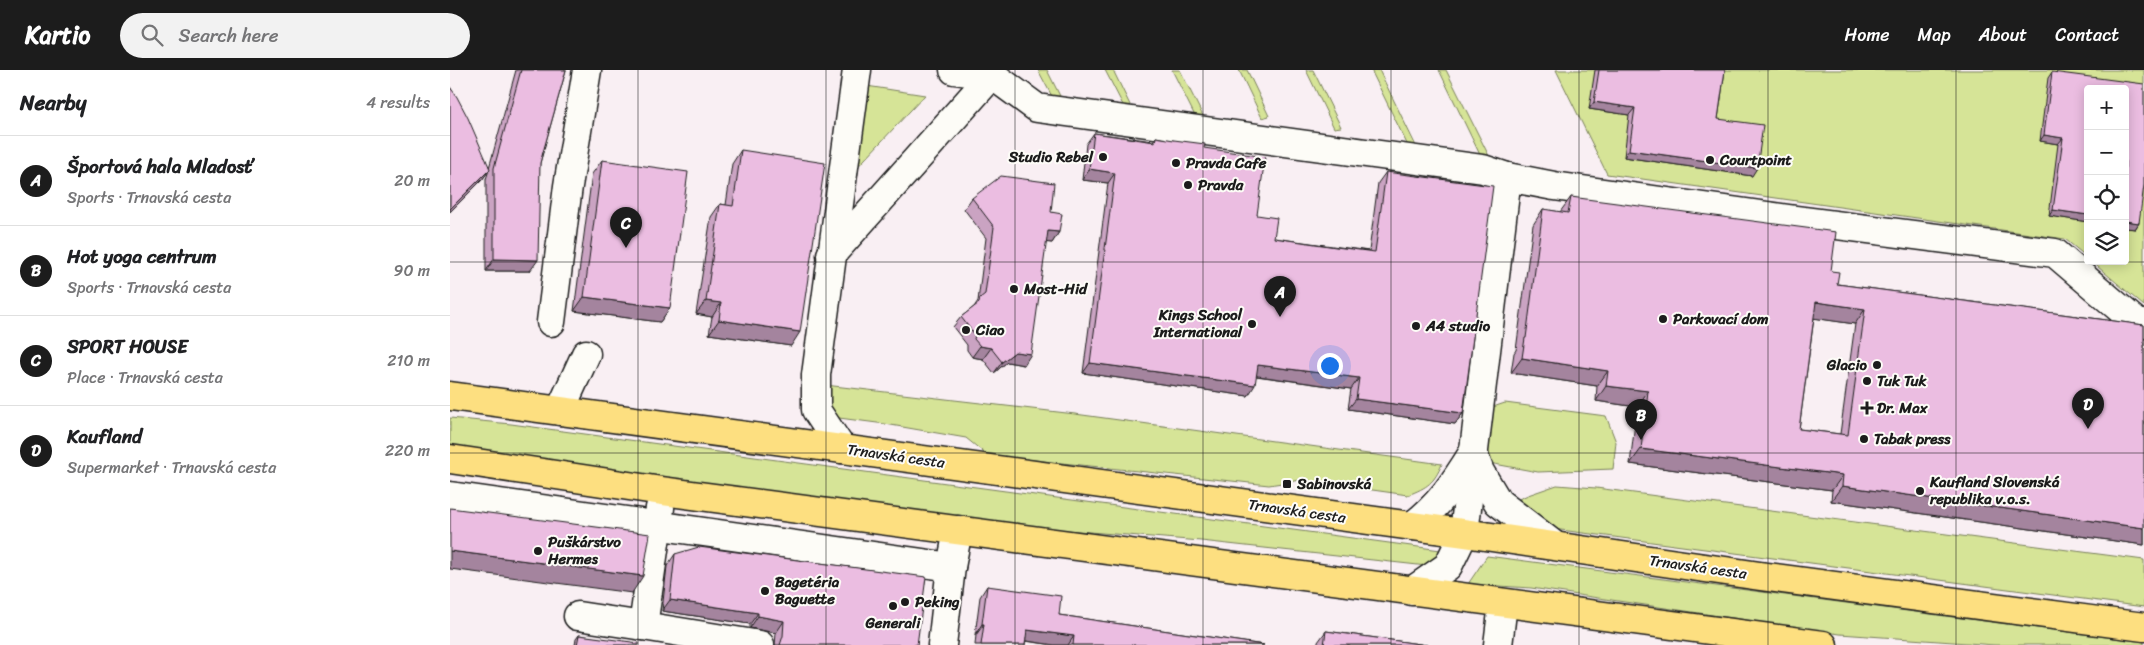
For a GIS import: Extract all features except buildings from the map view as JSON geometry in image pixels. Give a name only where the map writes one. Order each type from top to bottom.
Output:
[{"type":"main road","name":"Trnavská cesta","points":[[450,396],[1464,532],[1760,576],[2144,627]]},
{"type":"main road","points":[[450,459],[662,491],[1822,645]]},
{"type":"street","points":[[551,322],[568,186],[587,70]]},
{"type":"street","points":[[842,448],[816,410],[816,375],[857,70]]},
{"type":"street","points":[[954,70],[992,75],[1038,108],[1483,169],[1507,177],[1554,186],[1790,220],[2055,254],[2137,323],[2144,324]]},
{"type":"street","points":[[831,255],[992,75]]},
{"type":"street","points":[[1412,591],[1448,566],[1464,532],[1507,177]]},
{"type":"street","points":[[560,411],[586,354]]},
{"type":"street","points":[[1412,526],[1429,514],[1444,498],[1473,453]]},
{"type":"street","points":[[1473,453],[1480,472],[1498,502],[1554,545]]},
{"type":"street","points":[[643,626],[662,491]]},
{"type":"street","points":[[450,496],[951,567]]},
{"type":"street","points":[[942,645],[951,567],[958,530]]},
{"type":"street","points":[[1498,645],[1503,604]]},
{"type":"street","points":[[578,616],[760,645]]},
{"type":"green space","points":[[1038,70],[1047,70],[1063,102],[1055,102]]},
{"type":"green space","points":[[1105,70],[1113,70],[1132,109],[1125,109]]},
{"type":"green space","points":[[1172,70],[1180,70],[1204,118],[1196,118]]},
{"type":"green space","points":[[1239,70],[1247,70],[1269,116],[1262,118]]},
{"type":"green space","points":[[1306,70],[1313,70],[1341,127],[1334,128]]},
{"type":"green space","points":[[1371,70],[1379,70],[1416,146],[1408,146]]},
{"type":"green space","points":[[1439,70],[1446,70],[1490,158],[1483,161]]},
{"type":"green space","points":[[1556,70],[2144,70],[2144,306],[2096,265],[2129,265],[2129,85],[2084,85],[2084,255],[2065,239],[1607,174]]},
{"type":"green space","points":[[860,85],[925,95],[850,175]]},
{"type":"green space","points":[[825,385],[1075,414],[1442,464],[1436,476],[1429,484],[1408,495],[1301,480],[1269,485],[987,455],[966,438],[839,418],[826,406]]},
{"type":"green space","points":[[1505,403],[1606,416],[1616,442],[1613,469],[1538,472],[1489,463],[1480,426],[1487,409]]},
{"type":"green space","points":[[450,418],[511,424],[1448,551],[1427,566],[1201,541],[1016,526],[450,448]]},
{"type":"green space","points":[[1557,485],[1596,488],[2144,560],[2144,607],[1538,527],[1507,504]]},
{"type":"green space","points":[[1487,556],[2144,642],[2144,645],[1995,645],[1840,634],[1531,588],[1468,584]]},
{"type":"place","name":"Studio Rebel","points":[[1103,157]]},
{"type":"place","name":"Courtpoint","points":[[1710,160]]},
{"type":"place","name":"Pravda Cafe","points":[[1176,163]]},
{"type":"place","name":"Pravda","points":[[1188,185]]},
{"type":"place","name":"SPORT HOUSE","points":[[626,248]]},
{"type":"place","name":"Most-Hid","points":[[1014,289]]},
{"type":"place","name":"Športová hala Mladosť","points":[[1280,317]]},
{"type":"place","name":"Parkovací dom","points":[[1663,319]]},
{"type":"place","name":"Kings School International","points":[[1252,324]]},
{"type":"place","name":"A4 studio","points":[[1416,326]]},
{"type":"place","name":"Ciao","points":[[966,330]]},
{"type":"place","name":"Glacio","points":[[1877,365]]},
{"type":"place","name":"Tuk Tuk","points":[[1867,381]]},
{"type":"place","name":"Dr. Max","points":[[1867,408]]},
{"type":"place","name":"Kaufland","points":[[2088,429]]},
{"type":"place","name":"Tabak press","points":[[1864,439]]},
{"type":"place","name":"Hot yoga centrum","points":[[1641,440]]},
{"type":"place","name":"Sabinovská","points":[[1287,484]]},
{"type":"place","name":"Kaufland Slovenská republika v.o.s.","points":[[1920,491]]},
{"type":"place","name":"Puškárstvo Hermes","points":[[538,551]]},
{"type":"place","name":"Bagetéria Baguette","points":[[765,591]]},
{"type":"place","name":"Peking","points":[[905,602]]},
{"type":"place","name":"Generali","points":[[893,606]]}]
